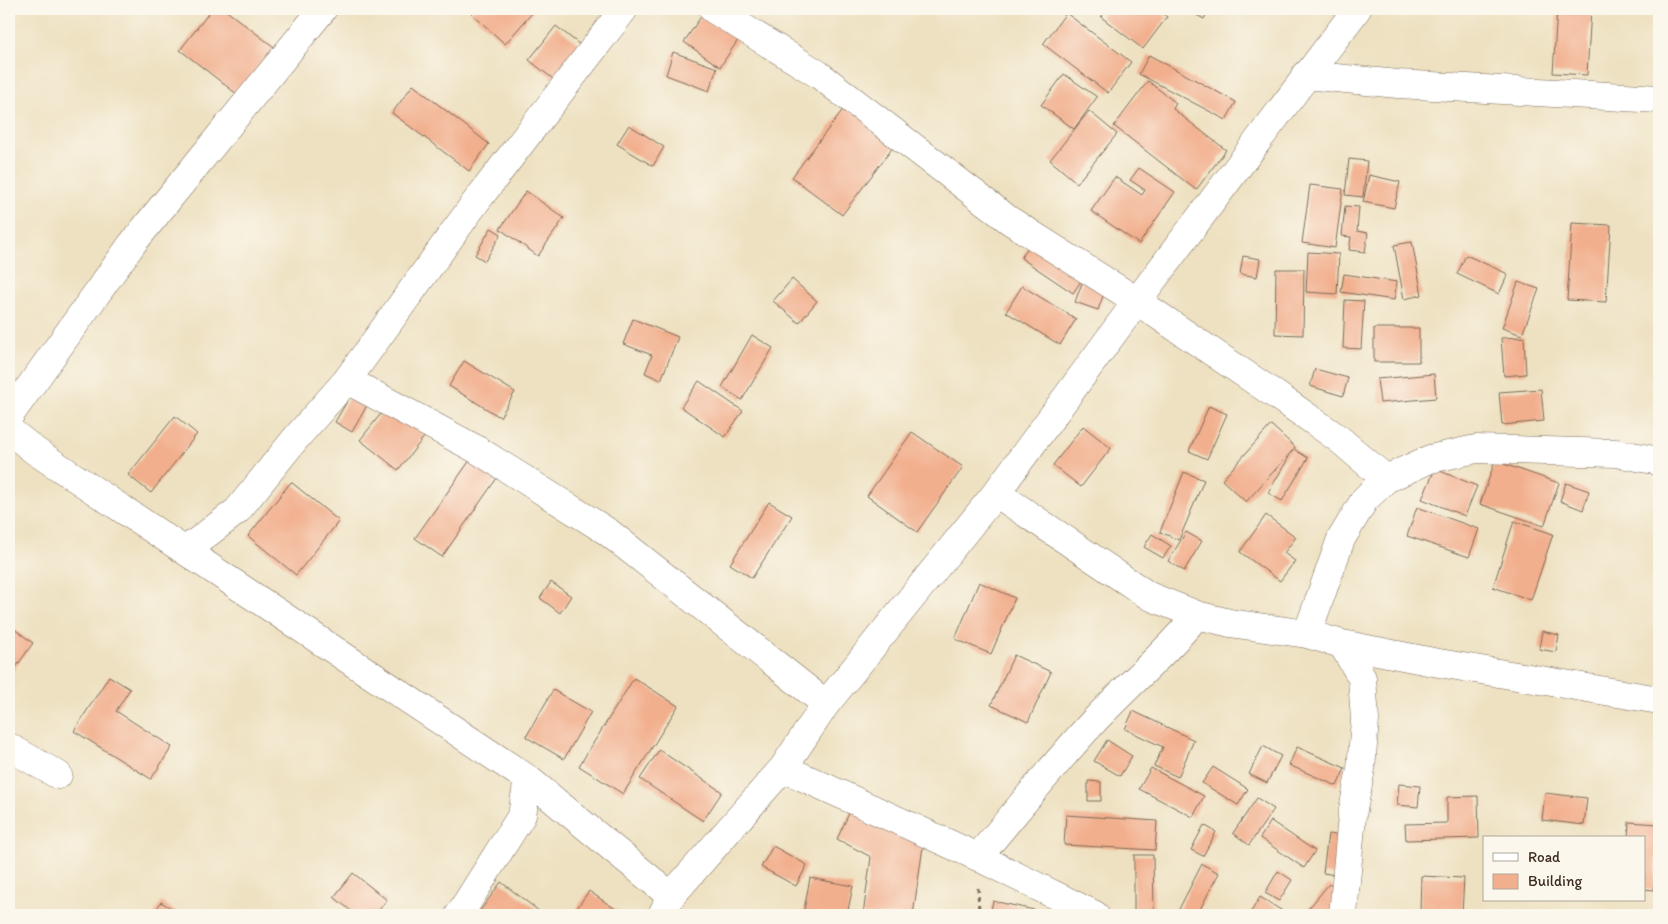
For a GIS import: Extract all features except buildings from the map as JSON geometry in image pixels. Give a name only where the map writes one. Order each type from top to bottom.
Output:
[{"type":"street","points":[[9,416],[132,244],[323,9]]},
{"type":"street","points":[[186,550],[237,512],[296,438],[347,380],[475,203],[624,9]]},
{"type":"street","points":[[713,9],[818,74],[1009,220],[1136,301],[1323,428],[1386,479]]},
{"type":"street","points":[[9,430],[35,451],[528,779],[666,906],[783,768],[826,704],[996,493],[1136,301],[1305,75],[1357,9]]},
{"type":"street","points":[[1305,75],[1398,84],[1659,98]]},
{"type":"street","points":[[347,380],[476,448],[608,532],[826,704]]},
{"type":"street","points":[[1307,634],[1340,539],[1365,499],[1386,479],[1430,459],[1476,449],[1616,452],[1659,461]]},
{"type":"street","points":[[996,493],[1149,596],[1197,615],[1230,623],[1307,634],[1342,644],[1433,662],[1659,700]]},
{"type":"street","points":[[978,857],[1078,738],[1121,692],[1179,637],[1197,615]]},
{"type":"street","points":[[1342,644],[1362,678],[1365,720],[1361,769],[1352,815],[1343,915]]},
{"type":"street","points":[[9,748],[58,775]]},
{"type":"street","points":[[783,768],[978,857],[1095,915]]},
{"type":"street","points":[[459,915],[522,815],[528,779]]}]
